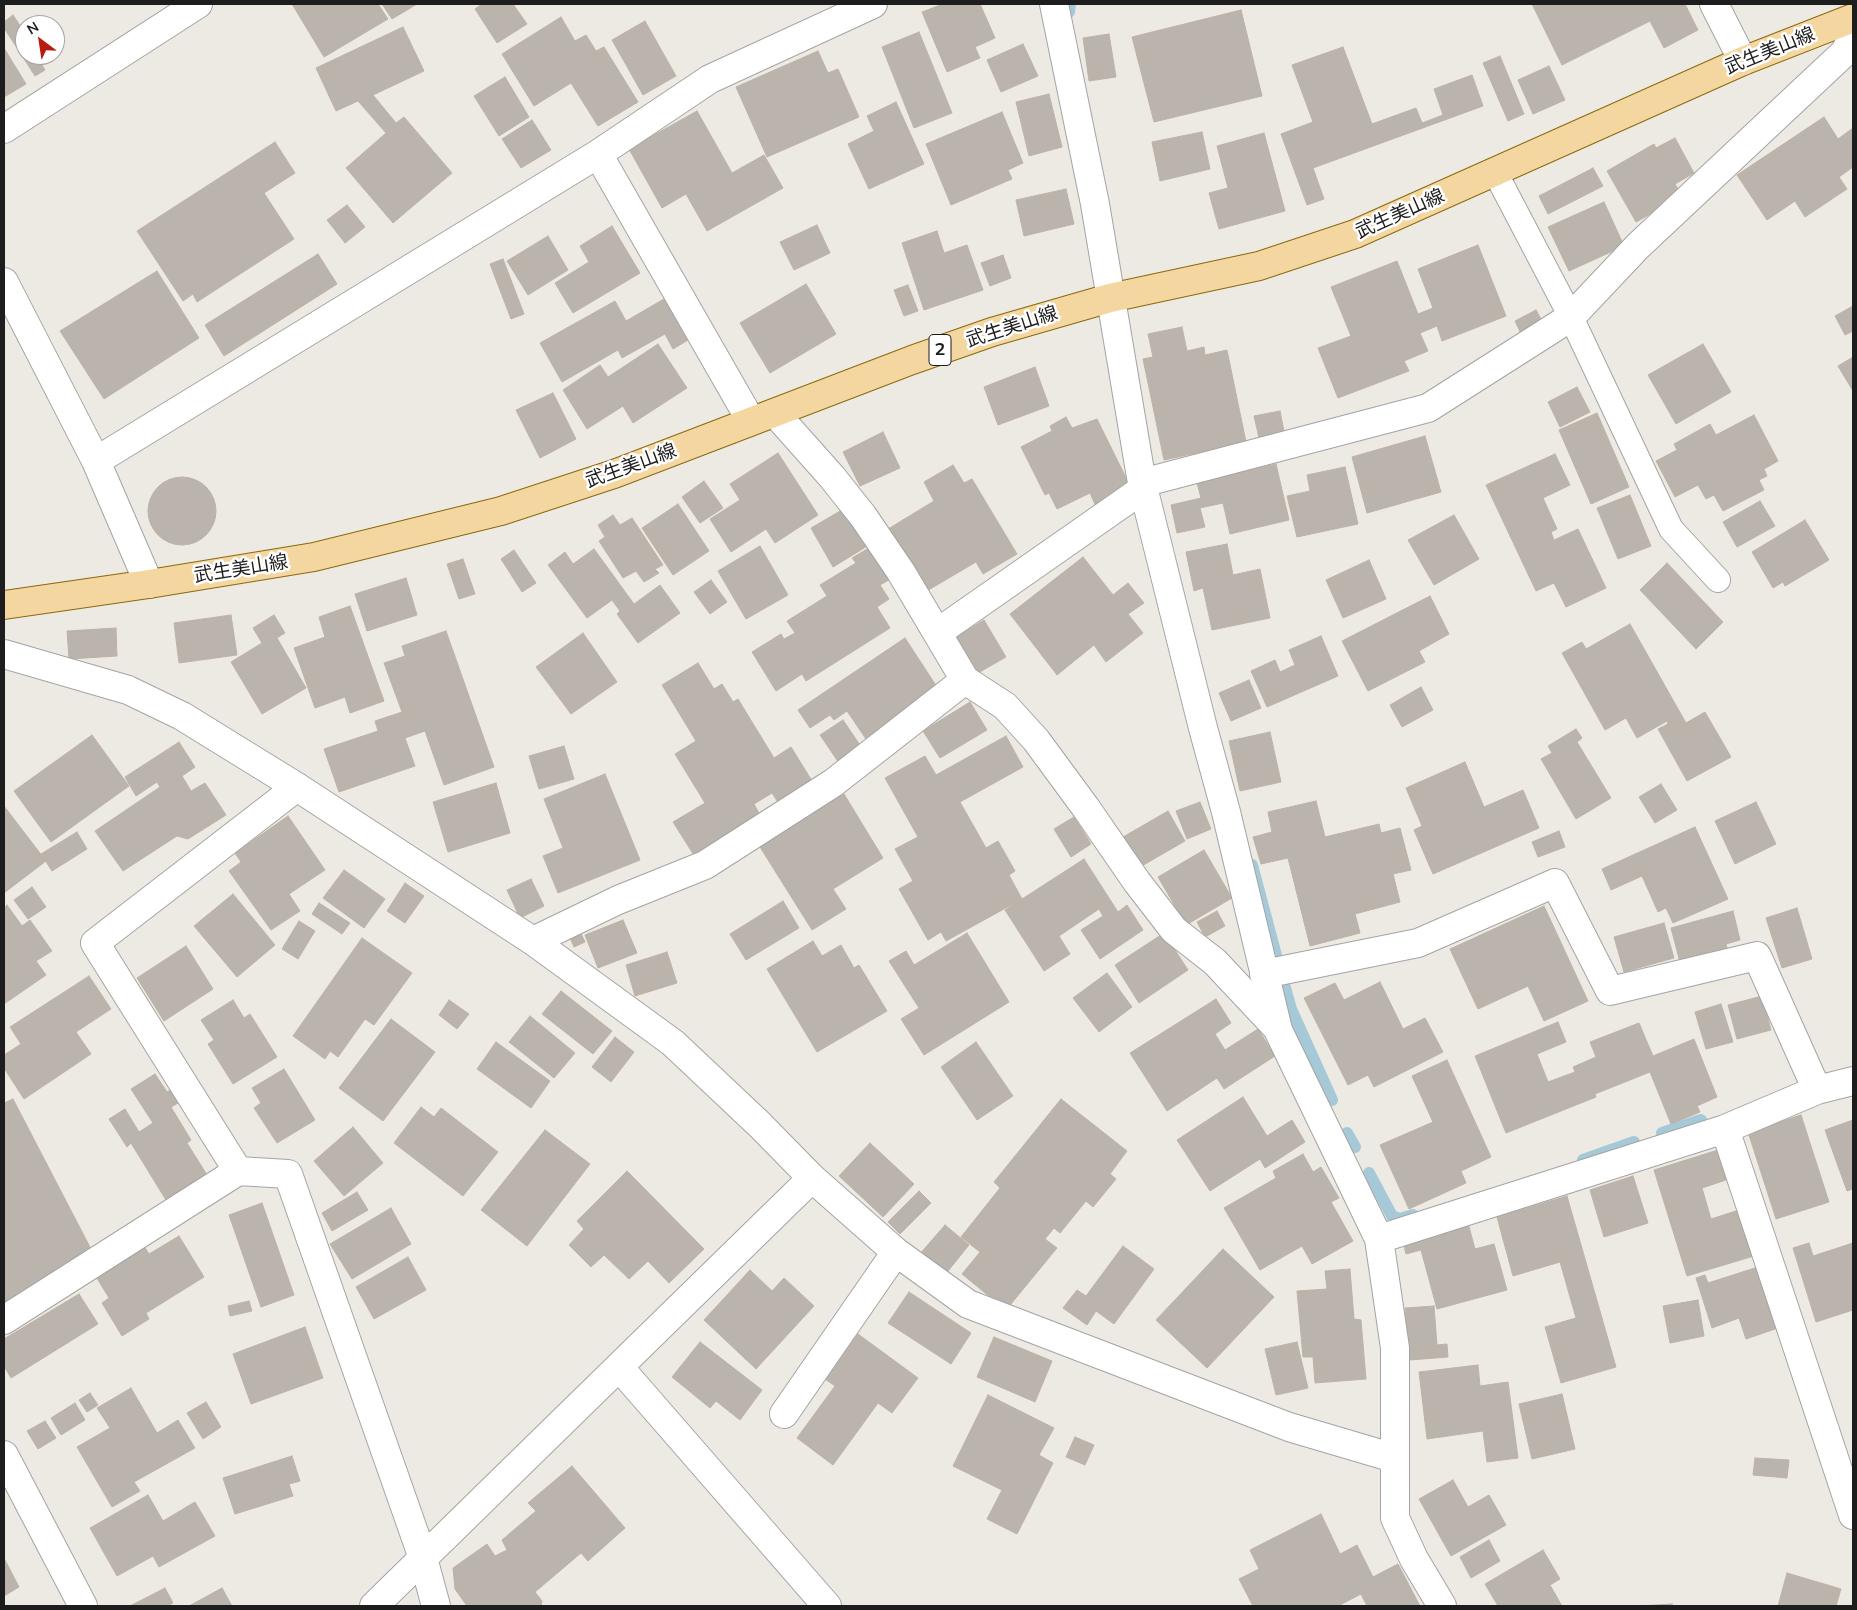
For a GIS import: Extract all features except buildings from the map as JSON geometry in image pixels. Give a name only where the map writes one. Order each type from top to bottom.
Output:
[{"type":"main road","name":"武生美山線","points":[[4,605],[314,557],[501,510],[614,474],[912,360],[992,332],[1110,298],[1259,266],[1355,234],[1743,61],[1853,18]]},
{"type":"street","points":[[4,129],[198,4]]},
{"type":"street","points":[[96,461],[598,154],[710,79],[873,4]]},
{"type":"street","points":[[1714,4],[1743,61]]},
{"type":"street","points":[[1055,5],[1095,204],[1143,486],[1203,728],[1226,812],[1278,1030],[1379,1239],[1395,1348],[1395,1518],[1414,1560],[1442,1606]]},
{"type":"street","points":[[937,633],[1143,486],[1428,408],[1571,316],[1638,246],[1851,51]]},
{"type":"street","points":[[598,154],[763,417],[832,477],[863,516],[901,572],[965,680],[1005,706],[1036,740],[1137,882],[1174,930],[1215,962],[1278,1030]]},
{"type":"street","points":[[4,282],[96,461],[149,584]]},
{"type":"street","points":[[4,654],[128,690],[182,716],[298,787],[534,941],[673,1043],[760,1125],[812,1178],[896,1252],[968,1304],[1288,1427],[1394,1458]]},
{"type":"street","points":[[534,941],[618,900],[705,865],[833,783],[965,680]]},
{"type":"street","points":[[238,1171],[95,943],[298,787]]},
{"type":"street","points":[[1264,974],[1418,943],[1555,883],[1610,991],[1756,956],[1817,1090]]},
{"type":"street","points":[[1379,1239],[1724,1129],[1817,1090],[1853,1081]]},
{"type":"street","points":[[1724,1129],[1853,1515]]},
{"type":"street","points":[[4,1320],[238,1171],[288,1174],[423,1558],[436,1606]]},
{"type":"street","points":[[374,1606],[812,1178]]},
{"type":"street","points":[[784,1414],[896,1252]]},
{"type":"street","points":[[619,1367],[828,1606]]},
{"type":"street","points":[[4,1455],[83,1606]]},
{"type":"lane","points":[[1495,172],[1571,316],[1671,529],[1718,580]]},
{"type":"waterway","points":[[1069,12],[1070,4]]},
{"type":"waterway","points":[[1252,865],[1277,959]]},
{"type":"waterway","points":[[1284,984],[1291,1009],[1332,1100]]},
{"type":"waterway","points":[[1662,1133],[1701,1120]]},
{"type":"waterway","points":[[1347,1133],[1355,1147]]},
{"type":"waterway","points":[[1583,1160],[1634,1142]]},
{"type":"waterway","points":[[1369,1173],[1392,1216],[1400,1219],[1413,1215]]}]
